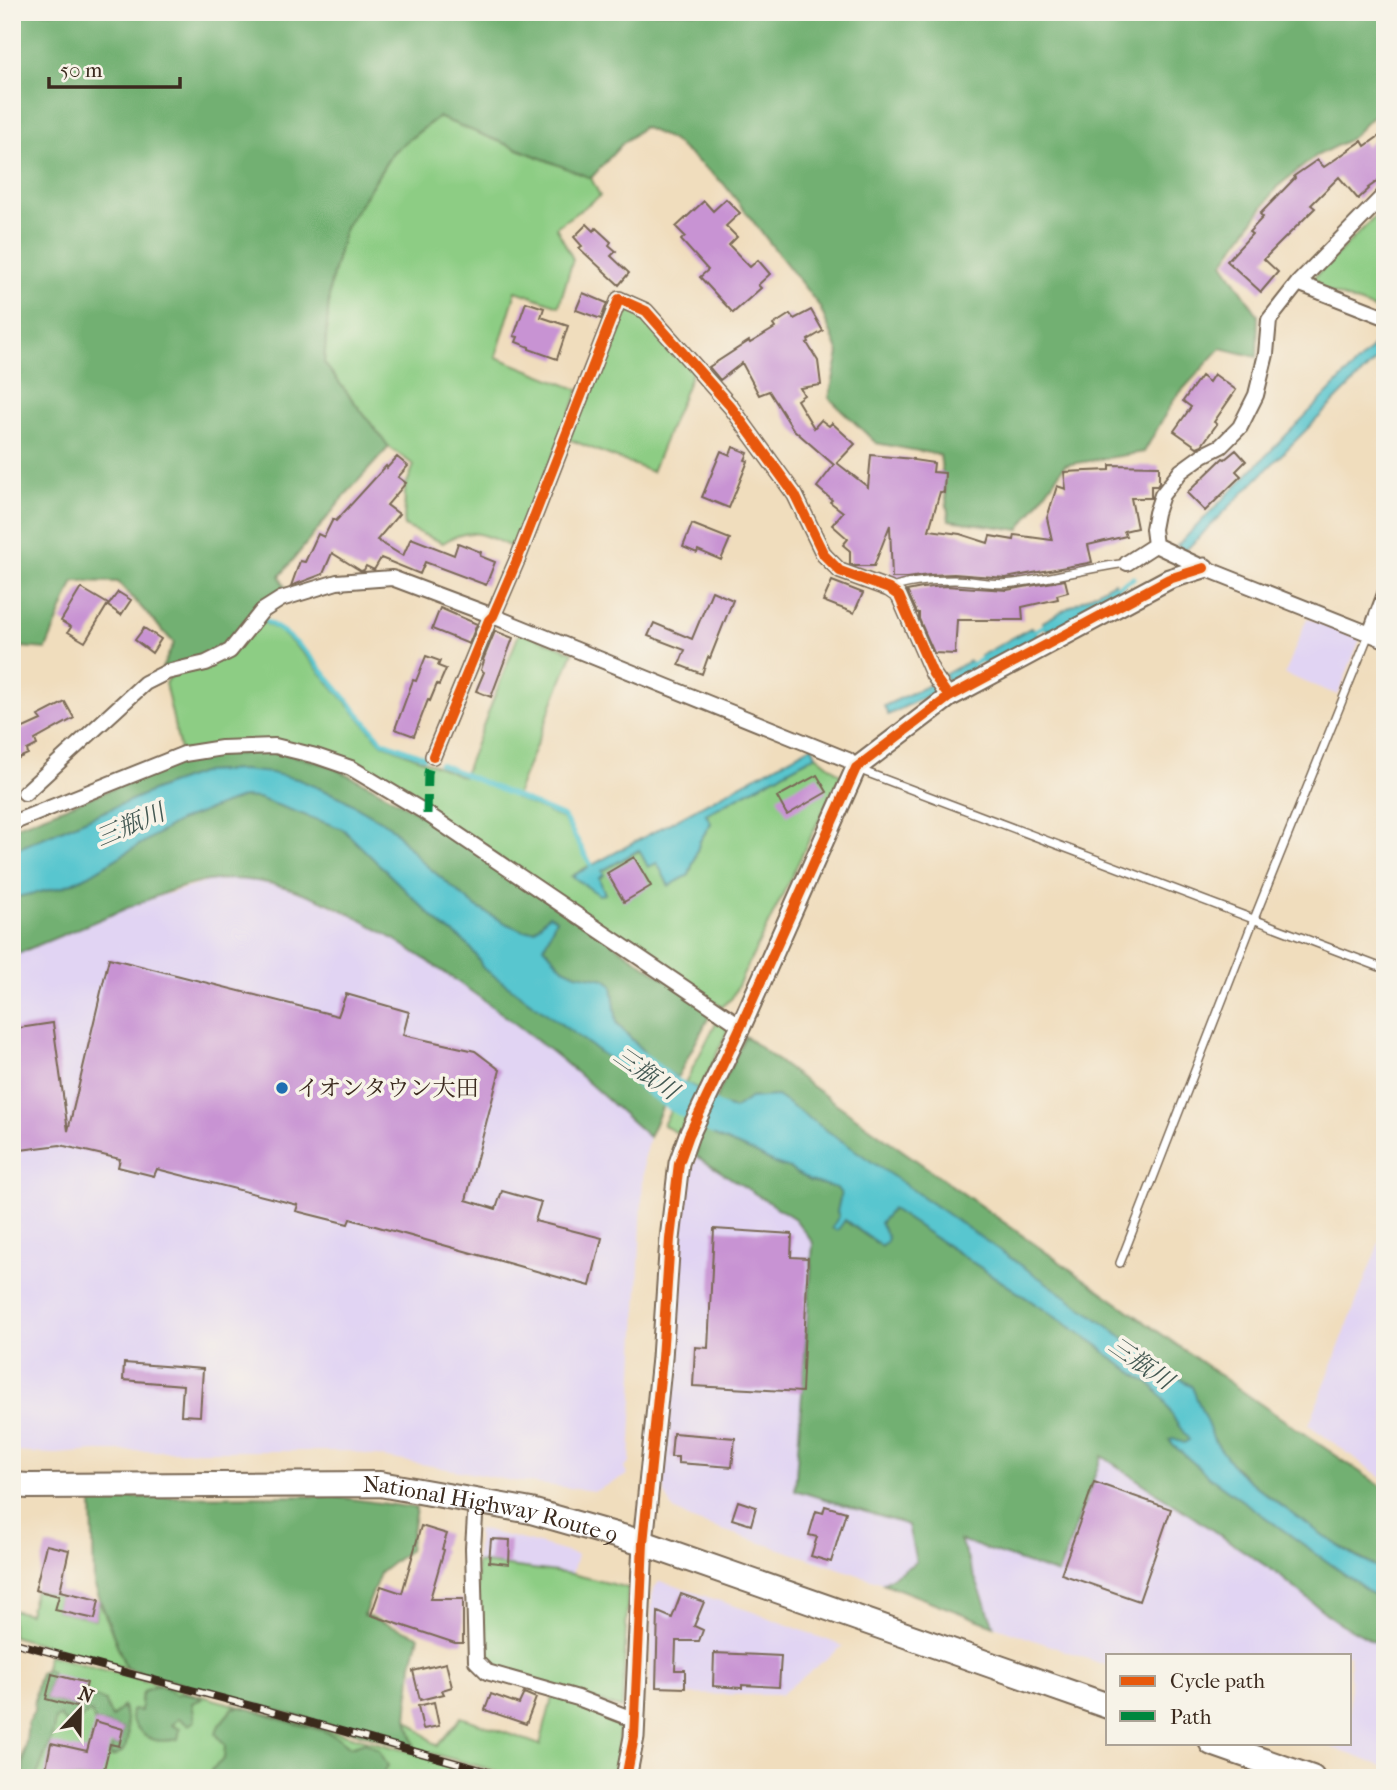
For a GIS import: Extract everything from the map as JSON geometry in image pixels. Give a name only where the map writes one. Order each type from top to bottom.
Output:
[{"type":"highway","name":"National Highway Route 9","points":[[12,1485],[380,1484],[531,1511],[643,1543],[1106,1705]]},
{"type":"highway","points":[[1215,1744],[1312,1778]]},
{"type":"street","points":[[1155,545],[1153,529],[1162,495],[1181,471],[1221,446],[1240,427],[1256,394],[1266,354],[1269,320],[1298,283],[1385,194]]},
{"type":"street","points":[[1298,283],[1385,317]]},
{"type":"street","points":[[433,756],[489,620],[518,558],[619,299],[646,311],[732,407],[795,495],[824,555],[840,571],[888,589],[899,596],[934,676],[947,693]]},
{"type":"street","points":[[1127,563],[1155,545]]},
{"type":"street","points":[[1155,545],[1204,568],[1385,640]]},
{"type":"street","points":[[626,1778],[634,1737],[643,1543],[679,1163],[689,1135],[741,1026],[856,768],[947,693],[1169,579],[1204,568]]},
{"type":"street","points":[[25,793],[145,682],[167,672],[206,663],[230,651],[262,611],[281,599],[337,582],[392,578],[493,616],[848,760],[856,768]]},
{"type":"street","points":[[1370,634],[1385,594]]},
{"type":"street","points":[[12,823],[184,754],[222,748],[275,746],[316,756],[351,768],[424,811],[741,1026]]},
{"type":"street","points":[[476,1501],[473,1548],[476,1661],[487,1672],[578,1698],[635,1720]]},
{"type":"lane","points":[[888,589],[904,583],[955,580],[986,584],[1013,583],[1127,563]]},
{"type":"lane","points":[[1120,1263],[1254,919],[1370,634]]},
{"type":"lane","points":[[856,768],[1385,970]]},
{"type":"shaded area","points":[[1307,618],[1360,639],[1338,695],[1285,674]]},
{"type":"shaded area","points":[[249,880],[310,896],[403,944],[480,997],[555,1054],[649,1137],[644,1158],[630,1462],[624,1469],[628,1475],[595,1491],[514,1481],[349,1451],[96,1451],[56,1454],[12,1452],[12,956],[147,900],[211,881]]},
{"type":"shaded area","points":[[696,1156],[795,1219],[813,1243],[795,1490],[908,1525],[916,1562],[883,1583],[692,1520],[674,1510],[665,1494],[663,1471],[676,1267],[685,1192]]},
{"type":"shaded area","points":[[1385,1227],[1385,1480],[1309,1425]]},
{"type":"shaded area","points":[[1101,1456],[1275,1572],[1333,1619],[1385,1648],[1385,1767],[1322,1744],[1352,1744],[1352,1654],[1106,1654],[1106,1665],[994,1626],[959,1540],[1058,1574]]},
{"type":"shaded area","points":[[478,1529],[577,1555],[572,1574],[476,1562]]},
{"type":"shaded area","points":[[660,1581],[843,1646],[780,1695],[650,1694],[652,1596]]},
{"type":"green space","points":[[12,12],[1385,12],[1385,104],[1350,139],[1316,156],[1277,187],[1223,263],[1258,315],[1257,357],[1221,348],[1174,399],[1144,452],[1065,465],[1019,530],[949,520],[940,455],[876,443],[829,398],[839,353],[820,307],[723,183],[672,140],[643,127],[622,144],[591,178],[438,117],[393,152],[345,228],[330,286],[324,363],[389,447],[347,493],[280,576],[287,592],[218,653],[162,668],[174,643],[118,582],[74,581],[46,649],[21,647],[12,653]]},
{"type":"green space","points":[[438,117],[591,178],[600,196],[556,227],[573,259],[559,306],[516,291],[496,357],[579,390],[519,544],[513,548],[486,536],[470,533],[443,543],[404,526],[405,488],[414,465],[389,447],[324,363],[330,286],[345,228],[393,152]]},
{"type":"green space","points":[[1385,207],[1385,313],[1324,290],[1311,280]]},
{"type":"green space","points":[[618,308],[639,310],[694,368],[652,472],[568,439]]},
{"type":"green space","points":[[260,620],[282,633],[308,658],[381,743],[463,777],[520,631],[573,652],[515,798],[563,819],[590,865],[572,876],[599,878],[602,871],[640,850],[656,863],[689,875],[700,841],[711,823],[706,814],[816,755],[841,775],[732,998],[722,1007],[373,774],[180,750],[165,683],[171,676]]},
{"type":"green space","points":[[279,752],[327,765],[371,786],[432,821],[712,1011],[677,1078],[652,1061],[617,1023],[612,985],[605,979],[576,974],[563,968],[544,947],[556,919],[549,915],[535,930],[524,931],[507,924],[476,907],[421,861],[390,826],[340,797],[297,779],[242,770],[204,772],[164,786],[12,851],[12,828],[196,756]]},
{"type":"green space","points":[[243,797],[258,798],[343,829],[443,927],[466,943],[483,967],[619,1066],[664,1103],[649,1137],[539,1042],[418,954],[335,906],[276,885],[246,880],[216,880],[192,884],[12,956],[12,898],[63,887],[89,875],[179,821]]},
{"type":"green space","points":[[720,1015],[731,1023],[700,1090],[685,1083]]},
{"type":"green space","points":[[745,1036],[807,1083],[1259,1403],[1385,1489],[1385,1571],[1327,1538],[1240,1473],[1211,1435],[1192,1387],[777,1096],[750,1098],[734,1109],[714,1103]]},
{"type":"green space","points":[[672,1108],[687,1118],[680,1132],[663,1125]]},
{"type":"green space","points":[[702,1127],[719,1138],[790,1169],[810,1181],[837,1188],[841,1193],[837,1212],[881,1246],[880,1223],[892,1209],[1099,1346],[1110,1357],[1154,1387],[1190,1440],[1184,1443],[1170,1441],[1172,1444],[1212,1479],[1385,1601],[1385,1648],[1333,1619],[1275,1572],[1102,1456],[1058,1574],[960,1540],[994,1626],[883,1583],[916,1562],[908,1525],[795,1490],[813,1243],[795,1219],[696,1156]]},
{"type":"green space","points":[[330,1496],[416,1508],[409,1550],[380,1573],[364,1615],[419,1636],[412,1664],[407,1719],[415,1749],[126,1668],[94,1584],[92,1499]]},
{"type":"green space","points":[[476,1562],[572,1574],[628,1588],[622,1709],[496,1670],[484,1663],[478,1652]]},
{"type":"green space","points":[[35,1590],[59,1596],[56,1610],[95,1619],[99,1600],[126,1668],[12,1636],[12,1610],[29,1614]]},
{"type":"green space","points":[[48,1655],[508,1778],[17,1778]]},
{"type":"green space","points":[[48,1669],[52,1674],[46,1699],[80,1708],[84,1697],[90,1695],[105,1701],[112,1718],[123,1706],[128,1737],[123,1750],[111,1757],[113,1744],[119,1746],[123,1729],[95,1723],[91,1712],[71,1724],[63,1721],[60,1716],[55,1720],[52,1736],[36,1778],[25,1778],[23,1772],[28,1722],[34,1711],[40,1673]]},
{"type":"green space","points":[[160,1685],[176,1695],[190,1694],[202,1699],[192,1703],[195,1721],[188,1725],[179,1718],[172,1725],[180,1729],[178,1739],[151,1739],[141,1732],[131,1719],[132,1710],[141,1711],[143,1693]]},
{"type":"green space","points":[[553,1694],[619,1718],[613,1778],[522,1778],[415,1749],[407,1719],[437,1746],[461,1717],[540,1745]]},
{"type":"green space","points":[[242,1707],[329,1733],[350,1747],[365,1742],[379,1750],[388,1766],[379,1778],[212,1778],[211,1770],[224,1759],[225,1745],[216,1734],[219,1725],[233,1708]]},
{"type":"water","points":[[1385,335],[1385,351],[1186,550],[1177,546]]},
{"type":"water","points":[[1114,582],[1120,592],[1048,632],[1043,622]]},
{"type":"water","points":[[1032,627],[1038,637],[986,666],[980,656]]},
{"type":"water","points":[[969,661],[975,671],[950,685],[944,675]]},
{"type":"water","points":[[933,683],[937,691],[888,715],[884,706]]},
{"type":"water","points":[[812,746],[816,755],[706,814],[711,823],[700,841],[689,875],[669,886],[657,863],[648,867],[639,850],[602,871],[604,875],[599,878],[605,894],[599,895],[572,876]]},
{"type":"water","points":[[242,770],[297,779],[340,797],[390,826],[421,861],[476,907],[507,924],[524,931],[535,930],[549,915],[556,919],[544,947],[563,968],[576,974],[605,979],[612,985],[617,1024],[652,1061],[677,1078],[664,1103],[619,1066],[482,967],[466,943],[443,927],[343,829],[258,798],[243,797],[179,821],[89,875],[63,887],[12,898],[12,851],[164,786],[204,772]]},
{"type":"water","points":[[685,1083],[700,1090],[687,1118],[672,1108]]},
{"type":"water","points":[[777,1096],[1192,1387],[1214,1440],[1237,1471],[1324,1536],[1357,1558],[1385,1571],[1385,1601],[1212,1479],[1172,1444],[1170,1440],[1173,1439],[1184,1443],[1189,1440],[1163,1398],[1154,1387],[1110,1357],[1099,1346],[892,1209],[880,1223],[888,1238],[881,1246],[845,1220],[837,1231],[832,1228],[839,1216],[837,1212],[841,1194],[837,1188],[810,1181],[790,1169],[719,1138],[702,1127],[713,1103],[734,1109],[750,1098]]},
{"type":"building","points":[[1385,132],[1385,176],[1358,199],[1339,177],[1311,205],[1315,208],[1264,259],[1278,272],[1261,292],[1227,261],[1252,234],[1249,232],[1263,217],[1260,214],[1294,176],[1317,160],[1324,167],[1362,141],[1365,146]]},
{"type":"building","points":[[726,199],[740,213],[726,226],[737,237],[729,245],[750,267],[758,260],[770,274],[758,285],[761,288],[733,313],[700,277],[708,270],[681,240],[685,236],[676,227],[704,201],[713,211]]},
{"type":"building","points":[[587,224],[594,231],[596,228],[611,242],[609,245],[616,251],[611,256],[629,273],[619,285],[579,248],[582,246],[574,237]]},
{"type":"building","points":[[583,293],[607,303],[601,319],[576,310]]},
{"type":"building","points":[[526,302],[544,308],[541,317],[568,326],[557,359],[516,342],[518,337],[514,336]]},
{"type":"building","points":[[811,310],[823,331],[807,343],[818,361],[821,385],[800,388],[804,395],[797,400],[814,428],[821,420],[829,426],[832,423],[855,444],[837,463],[868,487],[871,455],[934,463],[933,472],[945,473],[944,493],[940,492],[929,530],[960,534],[988,543],[990,536],[1014,540],[1015,535],[1052,540],[1047,518],[1057,486],[1066,489],[1064,472],[1110,470],[1110,465],[1159,466],[1159,483],[1157,486],[1151,486],[1151,498],[1131,498],[1137,528],[1124,531],[1126,536],[1088,545],[1092,562],[1088,563],[1006,578],[954,574],[892,578],[890,525],[874,566],[850,564],[850,551],[843,545],[848,539],[832,525],[843,512],[817,487],[834,465],[793,429],[769,391],[759,395],[742,363],[720,380],[709,367],[775,328],[773,325],[790,314],[794,319]]},
{"type":"building","points":[[1214,374],[1236,390],[1214,422],[1217,424],[1202,445],[1197,447],[1174,431],[1191,407],[1183,401],[1201,376],[1209,382]]},
{"type":"building","points":[[733,447],[748,453],[745,460],[748,461],[729,508],[702,497],[721,451],[730,455]]},
{"type":"building","points":[[1236,450],[1246,461],[1236,471],[1241,476],[1205,511],[1187,493],[1223,458]]},
{"type":"building","points":[[397,457],[408,466],[398,477],[406,483],[387,505],[399,514],[377,540],[403,556],[411,538],[454,555],[458,543],[481,552],[480,556],[495,562],[486,585],[425,562],[420,574],[381,558],[374,570],[366,566],[361,571],[332,553],[323,574],[291,586],[300,561],[305,562],[318,534],[324,537],[333,519],[336,521]]},
{"type":"building","points":[[692,524],[730,539],[721,560],[683,547]]},
{"type":"building","points":[[1065,580],[1068,592],[1057,595],[1058,599],[1022,607],[1023,620],[957,620],[955,654],[934,653],[919,619],[919,613],[907,591],[946,586],[1007,590]]},
{"type":"building","points":[[832,581],[863,593],[854,613],[823,601]]},
{"type":"building","points":[[81,588],[108,604],[85,642],[68,632],[71,627],[61,621]]},
{"type":"building","points":[[712,591],[733,600],[702,674],[679,665],[685,650],[648,636],[654,623],[692,639]]},
{"type":"building","points":[[118,592],[131,600],[121,615],[108,606]]},
{"type":"building","points":[[440,608],[477,624],[469,644],[432,629]]},
{"type":"building","points":[[144,628],[161,639],[152,653],[135,640]]},
{"type":"building","points":[[495,631],[513,638],[491,697],[476,691],[484,672],[481,670],[483,660]]},
{"type":"building","points":[[426,656],[440,661],[438,666],[446,669],[430,701],[428,700],[414,736],[395,729],[413,680],[416,681]]},
{"type":"building","points":[[65,702],[74,718],[35,740],[37,745],[27,750],[28,754],[12,761],[12,720],[17,731],[41,720],[38,716]]},
{"type":"building","points":[[817,775],[827,792],[787,815],[777,797]]},
{"type":"building","points":[[634,857],[651,886],[624,902],[607,873]]},
{"type":"building","points":[[109,958],[338,1016],[346,994],[409,1012],[403,1035],[475,1051],[500,1070],[466,1200],[496,1209],[502,1191],[541,1202],[535,1221],[602,1238],[590,1286],[350,1219],[348,1224],[296,1211],[298,1205],[157,1169],[154,1176],[118,1167],[120,1159],[60,1145],[12,1151],[12,1029],[53,1023],[68,1131]]},
{"type":"building","points":[[714,1229],[792,1234],[791,1257],[808,1258],[802,1392],[693,1386],[695,1347],[708,1348]]},
{"type":"building","points":[[124,1363],[203,1369],[200,1416],[181,1415],[183,1385],[123,1380]]},
{"type":"building","points":[[673,1433],[735,1438],[732,1467],[678,1463],[678,1457],[671,1457]]},
{"type":"building","points":[[1094,1482],[1171,1509],[1139,1601],[1061,1574]]},
{"type":"building","points":[[738,1501],[756,1507],[751,1525],[732,1519]]},
{"type":"building","points":[[825,1506],[846,1512],[831,1562],[811,1556],[817,1537],[809,1535],[816,1511],[823,1513]]},
{"type":"building","points":[[421,1526],[447,1534],[430,1599],[463,1599],[463,1643],[455,1643],[371,1615],[381,1586],[402,1593]]},
{"type":"building","points":[[491,1539],[510,1540],[509,1564],[489,1562]]},
{"type":"building","points":[[46,1545],[69,1550],[60,1591],[99,1600],[95,1619],[55,1610],[59,1596],[35,1590]]},
{"type":"building","points":[[681,1594],[704,1602],[694,1626],[703,1630],[699,1641],[676,1641],[675,1670],[685,1670],[685,1688],[656,1687],[658,1612],[672,1618]]},
{"type":"building","points":[[714,1653],[781,1656],[779,1687],[713,1686]]},
{"type":"building","points":[[446,1663],[452,1687],[442,1690],[444,1694],[420,1700],[413,1671]]},
{"type":"building","points":[[52,1674],[87,1683],[80,1708],[46,1699]]},
{"type":"building","points":[[524,1693],[536,1698],[526,1724],[485,1710],[491,1694],[519,1704]]},
{"type":"building","points":[[434,1702],[439,1726],[423,1729],[418,1706]]},
{"type":"building","points":[[95,1721],[123,1729],[119,1746],[110,1744],[102,1778],[44,1778],[51,1743],[87,1751]]},
{"type":"waterway","points":[[1114,589],[1133,578]]},
{"type":"waterway","points":[[263,619],[285,633],[307,653],[382,741],[424,757]]},
{"type":"waterway","points":[[1031,633],[1050,623]]},
{"type":"waterway","points":[[966,668],[988,656]]},
{"type":"waterway","points":[[440,764],[564,817],[591,865]]},
{"type":"waterway","name":"三瓶川","points":[[636,1066],[665,1089],[716,1119]]},
{"type":"railway","points":[[12,1642],[510,1778]]},
{"type":"marked path","points":[[427,814],[428,773],[433,756]]},
{"type":"cycle path","points":[[433,756],[489,620],[518,558],[619,299],[646,311],[731,407],[795,495],[824,555],[840,571],[889,589],[899,596],[933,674],[949,697]]},
{"type":"cycle path","points":[[626,1778],[634,1737],[643,1543],[679,1163],[689,1135],[741,1026],[856,768],[949,697],[1169,579],[1204,568]]},
{"type":"place","name":"イオンタウン大田","points":[[282,1088]]}]
